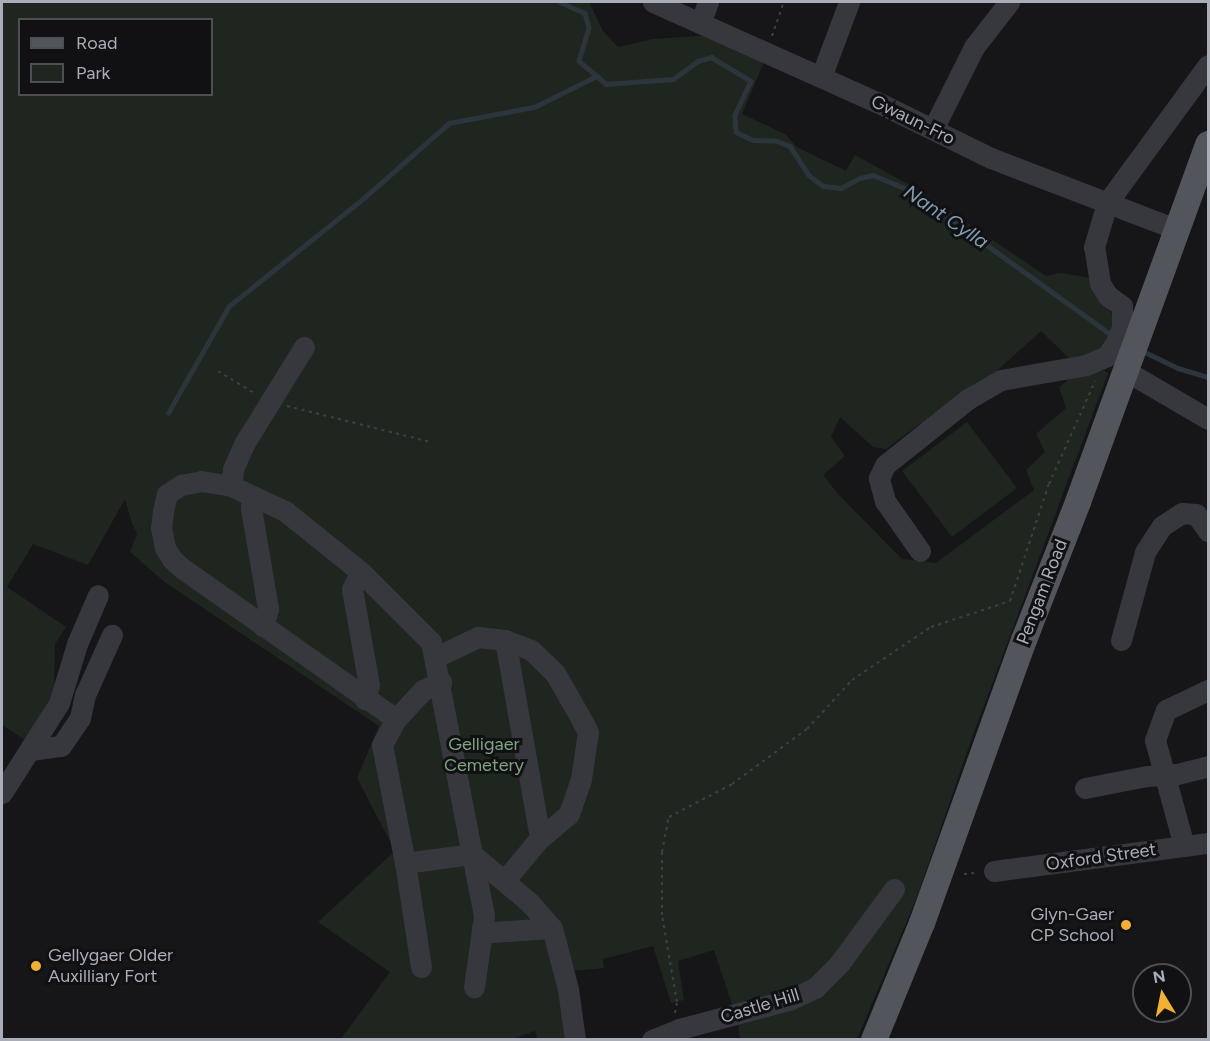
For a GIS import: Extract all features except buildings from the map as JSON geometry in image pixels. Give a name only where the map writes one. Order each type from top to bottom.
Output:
[{"type":"main road","name":"Pengam Road","points":[[874,1040],[922,923],[1024,640],[1209,144]]},
{"type":"street","name":"Gwaun-Fro","points":[[653,2],[821,77],[991,158],[1176,230]]},
{"type":"street","points":[[700,23],[708,2]]},
{"type":"street","points":[[821,77],[849,2]]},
{"type":"street","points":[[933,129],[974,47],[1009,2]]},
{"type":"street","points":[[920,551],[885,501],[879,478],[885,465],[968,399],[1001,380],[1086,365],[1107,356],[1122,328],[1122,306],[1108,296],[1101,283],[1094,247],[1107,203],[1209,65]]},
{"type":"street","points":[[231,486],[233,469],[244,444],[304,347]]},
{"type":"street","points":[[1126,371],[1209,419]]},
{"type":"street","points":[[396,719],[183,569],[165,548],[161,528],[166,494],[181,485],[201,481],[231,486],[285,511],[361,572],[431,642],[441,682],[484,916],[474,987]]},
{"type":"street","points":[[252,497],[251,508],[268,609],[263,626]]},
{"type":"street","points":[[1121,640],[1145,552],[1162,526],[1182,513],[1196,514],[1209,531]]},
{"type":"street","points":[[361,572],[352,589],[369,685],[365,699]]},
{"type":"street","points":[[2,793],[59,703],[77,644],[98,595]]},
{"type":"street","points":[[30,750],[61,746],[80,718],[85,695],[112,635]]},
{"type":"street","points":[[436,657],[478,637],[505,640],[531,650],[555,673],[588,732],[580,779],[569,813],[540,838],[504,881]]},
{"type":"street","points":[[505,640],[540,838]]},
{"type":"street","points":[[421,967],[405,863],[382,746],[396,719],[423,690],[441,682]]},
{"type":"street","points":[[1184,846],[1155,740],[1166,710],[1209,690]]},
{"type":"street","points":[[1085,788],[1164,776],[1209,765]]},
{"type":"street","name":"Oxford Street","points":[[994,871],[1209,843]]},
{"type":"street","points":[[405,863],[472,854],[530,903],[552,928],[568,988],[575,1040]]},
{"type":"street","name":"Castle Hill","points":[[652,1040],[680,1029],[789,1000],[815,988],[839,963],[894,889]]},
{"type":"street","points":[[482,928],[491,932],[552,928]]},
{"type":"path","points":[[766,52],[784,2]]},
{"type":"path","points":[[680,1029],[675,1014],[677,1002],[662,915],[662,852],[669,817],[732,784],[807,729],[852,680],[931,627],[1010,602],[1049,484],[1099,371]]},
{"type":"path","points":[[218,372],[270,402],[430,442]]},
{"type":"green space","name":"Gelligaer Cemetery","points":[[2,2],[589,2],[603,31],[618,47],[653,39],[713,35],[764,62],[742,114],[785,134],[797,147],[846,171],[855,155],[917,189],[1046,276],[1061,273],[1090,278],[1099,297],[1113,315],[1114,331],[1103,350],[1072,361],[1041,331],[982,384],[927,428],[921,423],[886,449],[873,447],[840,417],[831,437],[845,456],[823,475],[838,494],[902,559],[936,563],[1034,490],[1026,470],[1045,452],[1036,434],[1066,408],[1059,387],[1078,372],[1099,367],[1108,373],[973,735],[917,897],[857,1039],[740,1039],[738,1022],[714,950],[678,961],[684,1000],[671,1003],[653,946],[603,959],[604,968],[571,971],[582,1039],[538,1039],[535,1031],[510,1040],[341,1039],[390,972],[318,922],[395,851],[357,778],[379,726],[166,583],[130,552],[137,533],[125,499],[88,565],[33,544],[7,587],[66,627],[55,644],[54,691],[25,740],[2,725]]},
{"type":"green space","points":[[967,422],[1017,488],[952,537],[902,471]]},
{"type":"waterway","name":"Nant Cylla","points":[[560,2],[585,13],[589,28],[579,61],[606,84],[673,79],[698,61],[711,57],[751,81],[735,116],[736,132],[753,140],[777,141],[790,146],[809,175],[823,186],[841,188],[860,178],[873,175],[912,191],[1112,335]]},
{"type":"waterway","points":[[168,413],[229,306],[365,197],[449,123],[534,107],[597,76]]},
{"type":"waterway","name":"Nant Cylla","points":[[1147,353],[1178,368],[1208,377]]},
{"type":"place","name":"Glyn-Gaer CP School","points":[[1126,925]]},
{"type":"place","name":"Gellygaer Older Auxilliary Fort","points":[[36,966]]}]
